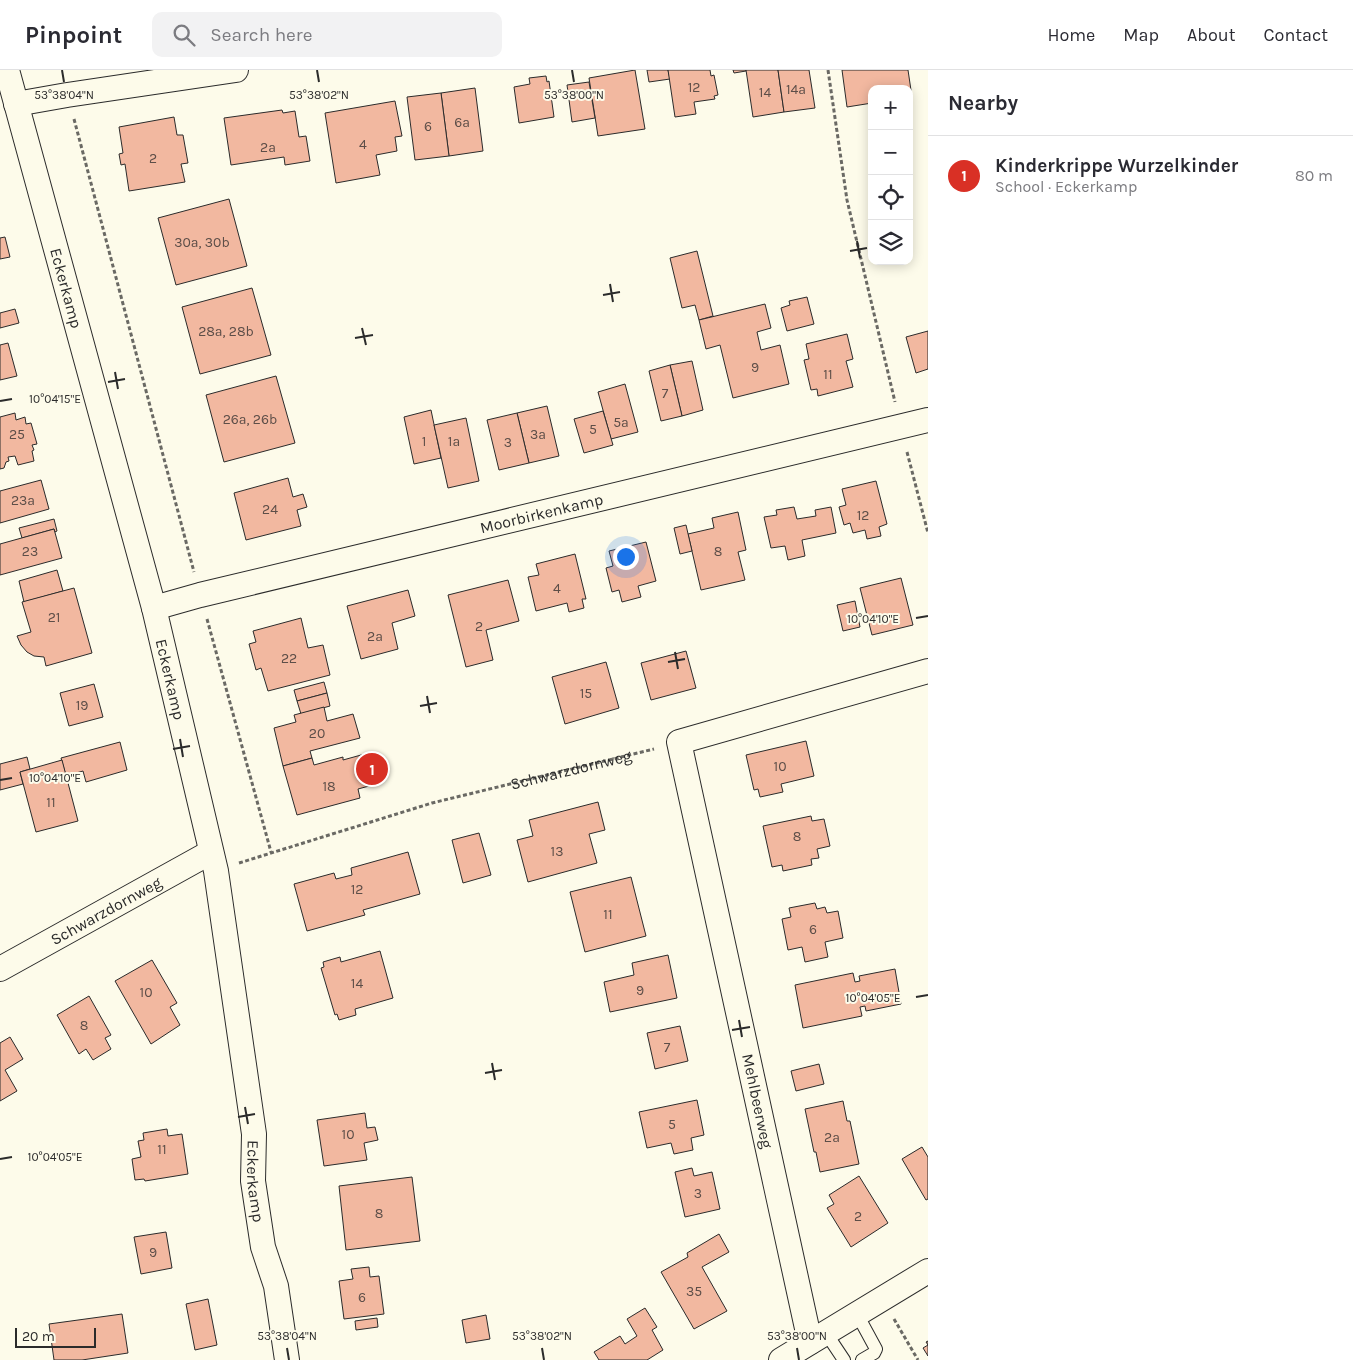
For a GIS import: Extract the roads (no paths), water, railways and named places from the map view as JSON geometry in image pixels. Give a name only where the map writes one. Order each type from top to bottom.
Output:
[{"type":"street","name":"Eckerkamp","points":[[7,70],[154,608],[214,861],[254,1134],[253,1181],[263,1247],[276,1286],[287,1360]]},
{"type":"street","points":[[16,104],[236,70]]},
{"type":"street","name":"Moorbirkenkamp","points":[[154,608],[200,595],[928,420]]},
{"type":"street","name":"Mehlbeerweg","points":[[818,1338],[679,742],[928,671]]},
{"type":"street","name":"Schwarzdornweg","points":[[0,969],[214,861]]},
{"type":"street","points":[[781,1360],[928,1271]]},
{"type":"lane","points":[[857,1314],[876,1349],[874,1353],[862,1360]]},
{"type":"lane","points":[[818,1338],[844,1360]]},
{"type":"place","name":"Kinderkrippe Wurzelkinder","points":[[372,769]]}]
